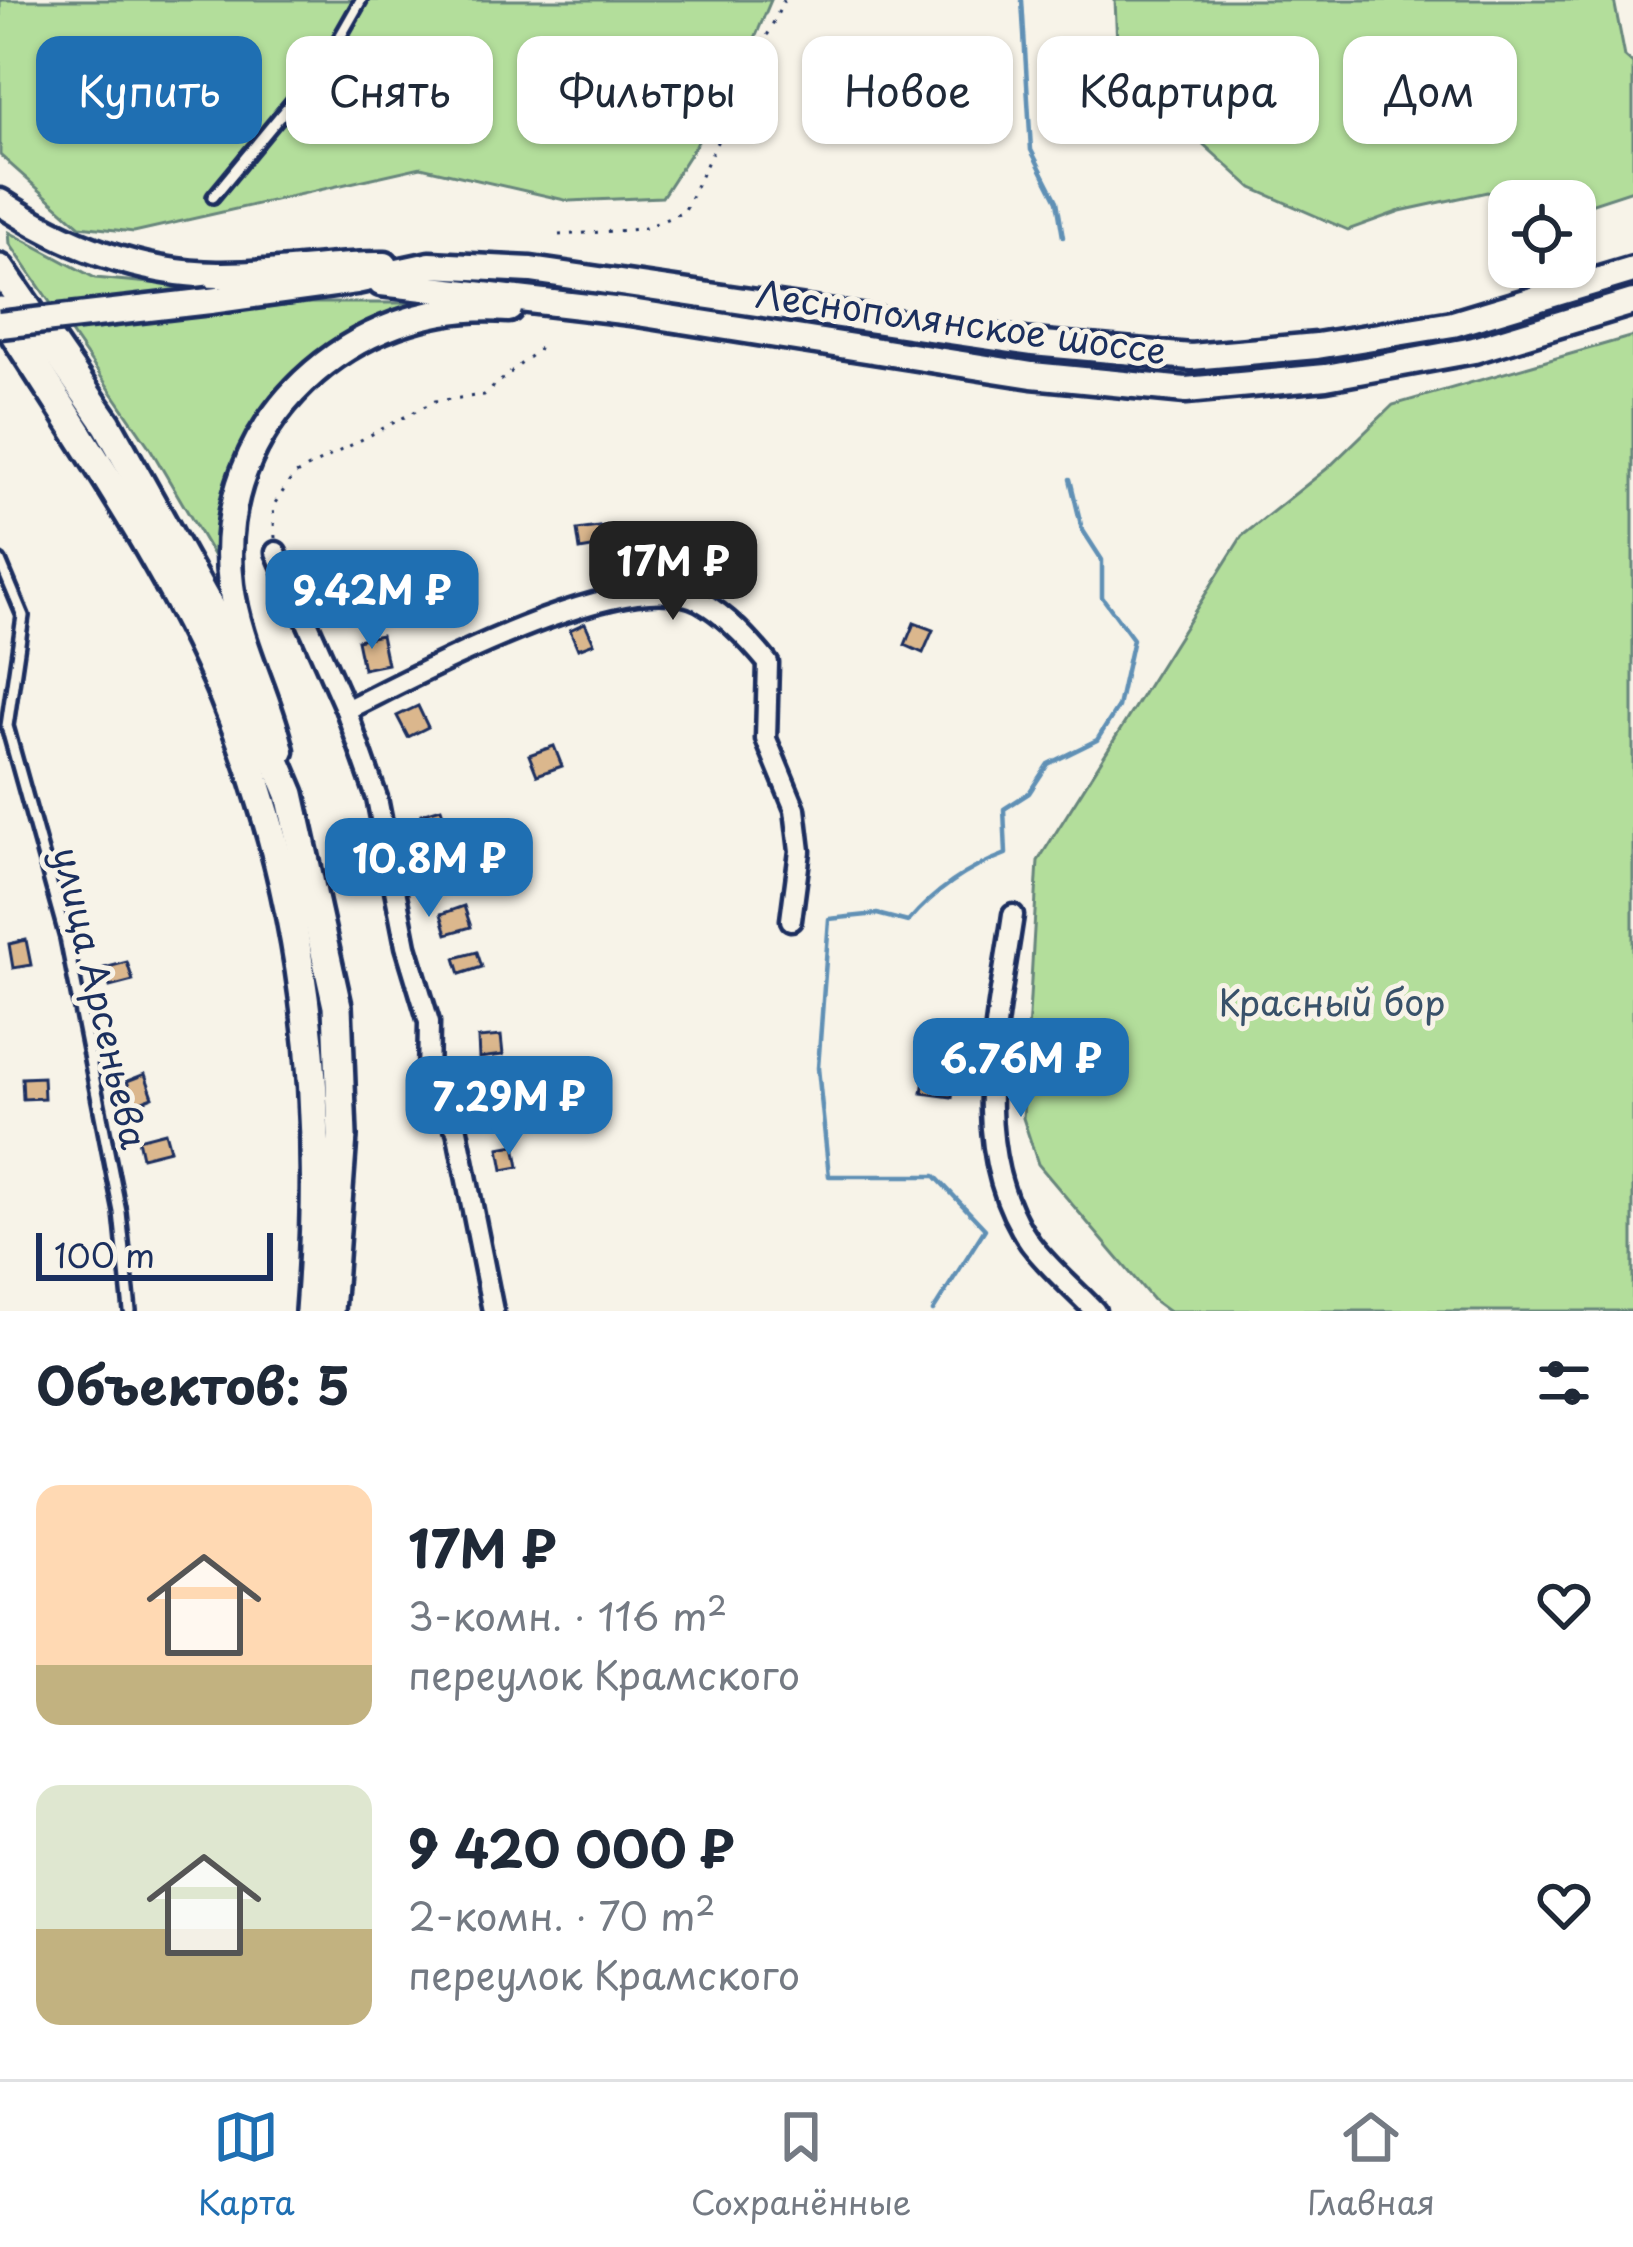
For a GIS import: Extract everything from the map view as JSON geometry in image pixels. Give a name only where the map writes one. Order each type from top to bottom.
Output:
[{"type":"main road","points":[[0,202],[52,234],[116,260],[180,272],[219,275],[346,264],[430,265]]},
{"type":"main road","points":[[0,325],[356,281],[430,265]]},
{"type":"main road","name":"Леснополянское шоссе","points":[[430,265],[531,270],[1032,343],[1191,357],[1317,346],[1453,324],[1633,270]]},
{"type":"main road","points":[[0,269],[107,424],[217,621],[290,794]]},
{"type":"main road","points":[[356,281],[632,312]]},
{"type":"main road","name":"Леснополянское шоссе","points":[[632,312],[1012,372],[1186,390],[1326,377],[1474,350],[1633,302]]},
{"type":"main road","points":[[0,310],[169,585],[224,695],[272,834],[301,952],[315,1078],[319,1172],[310,1311]]},
{"type":"main road","points":[[329,1311],[342,1136],[338,1006],[274,718],[240,628],[231,585],[232,509],[244,465],[259,434],[314,367],[376,332],[451,310],[632,312]]},
{"type":"street","points":[[276,552],[346,710],[376,798],[406,946],[429,1022],[428,1086],[457,1130],[493,1311]]},
{"type":"street","points":[[346,710],[496,638],[580,606],[644,593],[697,598],[743,634],[768,663],[766,739],[795,808],[800,851],[791,920]]},
{"type":"street","points":[[1013,915],[989,1080],[1001,1188],[1030,1243],[1094,1311]]},
{"type":"lane","points":[[213,197],[328,58],[361,0]]},
{"type":"lane","name":"улица Арсеньева","points":[[0,561],[23,616],[7,726],[66,938],[120,1212],[130,1311]]},
{"type":"path","points":[[559,236],[642,229],[684,212],[784,0]]},
{"type":"path","points":[[276,552],[273,506],[294,475],[435,401],[484,395],[541,347]]},
{"type":"green space","points":[[0,0],[771,0],[756,36],[517,36],[517,144],[696,144],[662,197],[569,201],[421,167],[134,232],[80,226],[0,155]]},
{"type":"green space","points":[[1115,0],[1614,0],[1625,57],[1633,64],[1633,190],[1596,202],[1596,180],[1488,180],[1488,192],[1400,211],[1348,230],[1252,188],[1203,144],[1319,144],[1319,36],[1117,36]]},
{"type":"green space","points":[[9,232],[95,278],[182,286],[210,301],[213,313],[311,303],[434,303],[298,382],[287,382],[269,402],[233,464],[221,509],[216,560],[150,448],[10,244]]},
{"type":"green space","name":"Красный бор","points":[[1633,336],[1633,1311],[1168,1311],[1153,1300],[1038,1164],[1023,1118],[1038,861],[1242,536],[1329,467],[1393,405]]},
{"type":"building","points":[[606,526],[609,545],[580,550],[577,530]]},
{"type":"building","points":[[335,565],[348,592],[328,601],[316,575]]},
{"type":"building","points":[[585,623],[594,643],[578,649],[570,630]]},
{"type":"building","points":[[914,623],[933,630],[923,653],[905,645]]},
{"type":"building","points":[[381,635],[387,664],[363,669],[357,640]]},
{"type":"building","points":[[418,706],[428,727],[408,737],[397,716]]},
{"type":"building","points":[[554,746],[562,766],[537,775],[529,755]]},
{"type":"building","points":[[441,808],[447,825],[426,831],[421,814]]},
{"type":"building","points":[[464,906],[471,927],[447,934],[441,914]]},
{"type":"building","points":[[26,940],[31,965],[13,968],[9,944]]},
{"type":"building","points":[[477,952],[482,967],[460,974],[455,958]]},
{"type":"building","points":[[127,962],[133,981],[110,987],[104,968]]},
{"type":"building","points":[[501,1036],[503,1055],[479,1058],[478,1038]]},
{"type":"building","points":[[926,1066],[956,1070],[952,1097],[922,1093]]},
{"type":"building","points":[[145,1074],[153,1097],[135,1104],[127,1081]]},
{"type":"building","points":[[43,1077],[44,1098],[23,1099],[22,1078]]},
{"type":"building","points":[[510,1080],[514,1100],[488,1104],[484,1085]]},
{"type":"building","points":[[165,1132],[170,1150],[142,1157],[138,1139]]},
{"type":"building","points":[[515,1145],[519,1167],[503,1170],[499,1148]]},
{"type":"waterway","points":[[1022,0],[1031,150],[1057,201],[1063,237]]},
{"type":"waterway","points":[[933,1311],[985,1229],[935,1176],[829,1176],[818,1068],[829,919],[877,914],[908,922],[952,882],[1006,854],[1004,809],[1029,793],[1048,764],[1097,740],[1118,707],[1133,639],[1102,597],[1102,560],[1082,529],[1070,479]]}]
